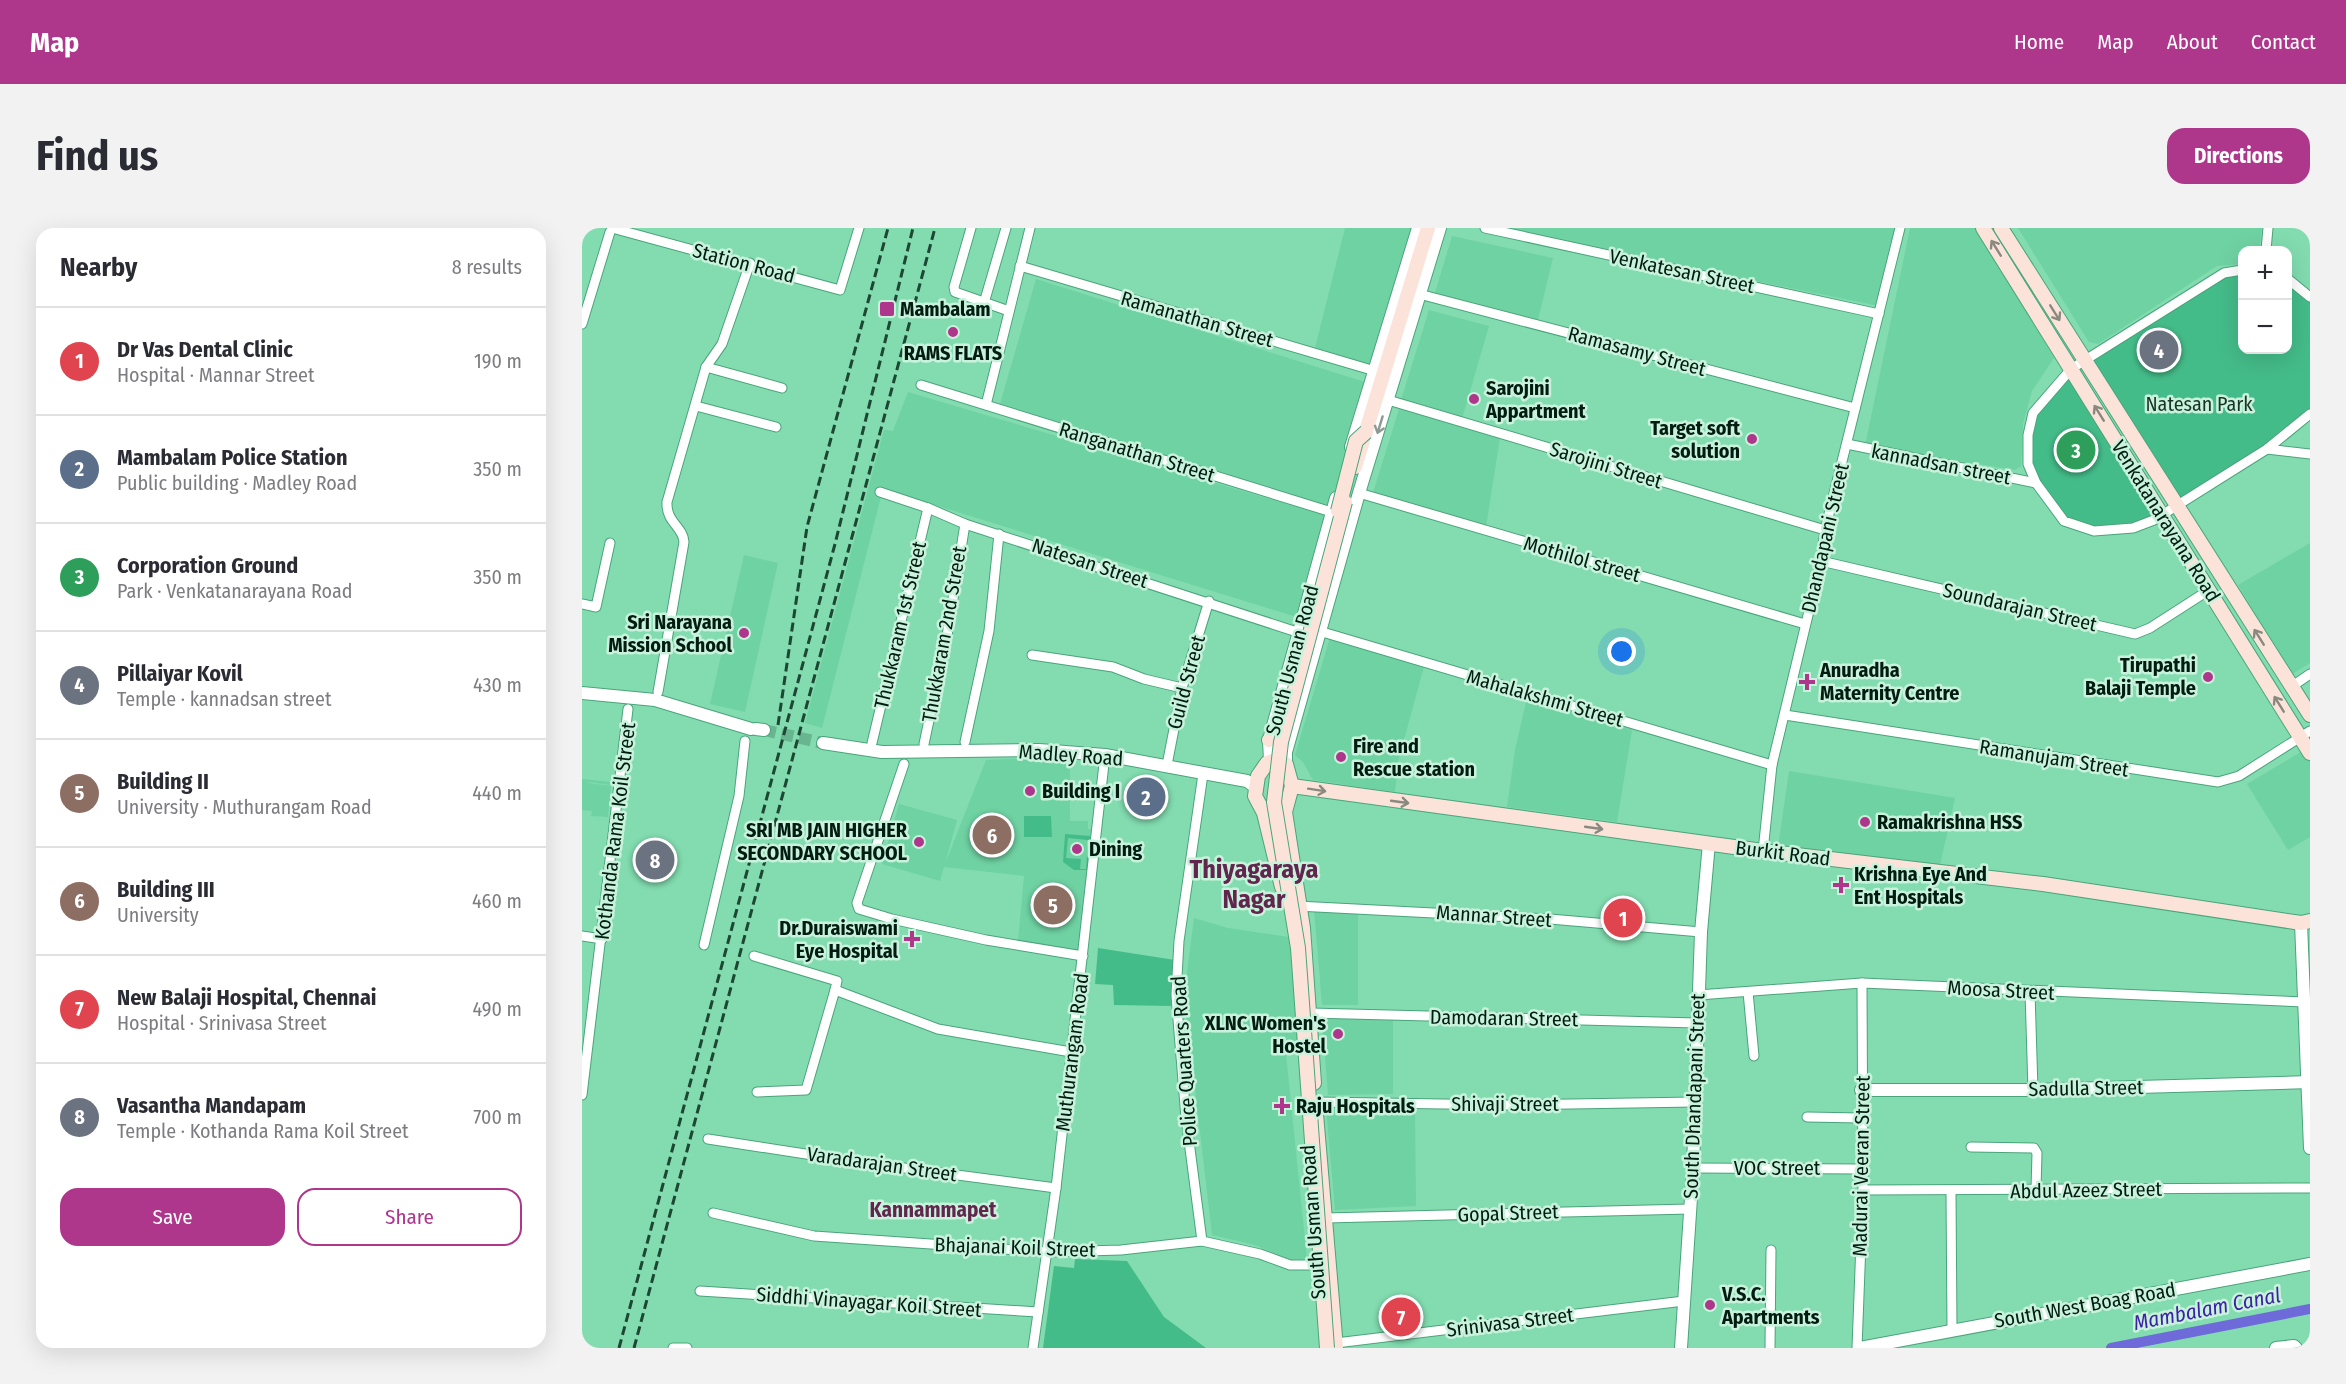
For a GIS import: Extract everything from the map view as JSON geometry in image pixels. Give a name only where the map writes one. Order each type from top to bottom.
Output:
[{"type":"main road","points":[[1269,740],[1275,737],[1287,698],[1356,441],[1366,432],[1428,228]]},
{"type":"main road","points":[[1394,377],[1392,371],[1438,228]]},
{"type":"main road","name":"Venkatanarayana Road","points":[[1983,228],[2209,590],[2305,734],[2310,753]]},
{"type":"main road","name":"Venkatanarayana Road","points":[[2001,228],[2310,716]]},
{"type":"main road","name":"South Usman Road","points":[[1333,1346],[1298,948],[1274,802],[1281,742],[1366,432]]},
{"type":"main road","points":[[1270,761],[1278,760],[1286,764]]},
{"type":"main road","name":"South Usman Road","points":[[1270,761],[1258,776],[1255,787],[1257,802],[1264,813],[1292,906],[1310,1013],[1315,1102],[1326,1218],[1333,1346]]},
{"type":"main road","name":"South Usman Road","points":[[1286,764],[1292,786],[1285,812],[1322,1348]]},
{"type":"main road","name":"Burkit Road","points":[[1292,786],[1763,851],[2043,884],[2305,922]]},
{"type":"main road","points":[[1264,813],[1285,812]]},
{"type":"street","name":"Station Road","points":[[611,230],[750,264],[840,290],[859,228]]},
{"type":"street","points":[[971,228],[954,290],[957,294],[1009,311]]},
{"type":"street","points":[[984,303],[1006,228]]},
{"type":"street","points":[[986,405],[1030,228]]},
{"type":"street","name":"South Usman Road","points":[[1270,761],[1269,740],[1332,512],[1418,228]]},
{"type":"street","name":"South Usman Road","points":[[1286,764],[1286,752],[1319,631],[1438,228]]},
{"type":"street","name":"Venkatesan Street","points":[[1485,228],[1879,314]]},
{"type":"street","name":"Dhandapani Street","points":[[1763,851],[1772,765],[1821,561],[1846,444],[1900,228]]},
{"type":"street","points":[[2266,246],[2268,228]]},
{"type":"street","points":[[582,324],[611,230]]},
{"type":"street","points":[[657,696],[684,542],[684,536],[669,519],[667,502],[706,367],[722,344],[750,264]]},
{"type":"street","name":"Ramanathan Street","points":[[1020,266],[1375,371]]},
{"type":"street","points":[[2238,271],[2224,273],[2071,369],[2033,413],[2028,435],[2028,464],[2036,483],[2064,520],[2094,531],[2133,528],[2163,514],[2267,449],[2310,414]]},
{"type":"street","points":[[2292,282],[2310,297]]},
{"type":"street","name":"Ramasamy Street","points":[[1419,294],[1855,408]]},
{"type":"street","points":[[706,367],[782,388]]},
{"type":"street","name":"Ranganathan Street","points":[[921,385],[1352,518]]},
{"type":"street","name":"Sarojini Street","points":[[1388,400],[1826,530]]},
{"type":"street","points":[[696,406],[776,427]]},
{"type":"street","name":"kannadsan street","points":[[1846,444],[2036,483]]},
{"type":"street","points":[[2267,449],[2310,454]]},
{"type":"street","name":"Natesan Street","points":[[880,492],[928,507],[965,524],[1209,601],[1300,633]]},
{"type":"street","name":"Mothilol street","points":[[1359,493],[1805,624]]},
{"type":"street","name":"Thukkaram 1st Street","points":[[872,743],[928,507]]},
{"type":"street","name":"Thukkaram 2nd Street","points":[[924,744],[948,630],[965,524]]},
{"type":"street","points":[[965,742],[989,631],[999,534]]},
{"type":"street","points":[[582,604],[596,607],[610,543]]},
{"type":"street","name":"Soundarajan Street","points":[[1821,561],[2135,634],[2150,628],[2209,590]]},
{"type":"street","name":"Guild Street","points":[[1167,765],[1182,688],[1209,601]]},
{"type":"street","name":"Mahalakshmi Street","points":[[1319,631],[1772,765]]},
{"type":"street","points":[[1032,655],[1113,667],[1143,679],[1182,688]]},
{"type":"street","points":[[2291,687],[2310,674]]},
{"type":"street","points":[[582,693],[657,696],[757,729]]},
{"type":"street","name":"Kothanda Rama Koil Street","points":[[582,1095],[628,709]]},
{"type":"street","name":"Ramanujam Street","points":[[1785,715],[2218,782],[2239,776],[2305,734]]},
{"type":"street","points":[[704,945],[740,796],[745,741]]},
{"type":"street","name":"Madley Road","points":[[823,743],[882,752],[1039,750],[1105,755],[1247,781],[1255,787]]},
{"type":"street","name":"Muthurangam Road","points":[[1033,1348],[1049,1251],[1105,755]]},
{"type":"street","points":[[904,764],[857,903],[859,909],[892,919],[986,940],[1083,956]]},
{"type":"street","name":"Police Quarters Road","points":[[1202,1241],[1186,1118],[1176,995],[1179,941],[1203,774]]},
{"type":"street","name":"South Dhandapani Street","points":[[1681,1348],[1693,1168],[1701,932],[1709,843]]},
{"type":"street","name":"Mannar Street","points":[[1292,906],[1551,919],[1701,932]]},
{"type":"street","points":[[2305,922],[2304,1002],[2310,1149]]},
{"type":"street","points":[[582,936],[602,939]]},
{"type":"street","points":[[754,956],[837,981],[806,1090],[757,1092]]},
{"type":"street","name":"Moosa Street","points":[[1698,995],[1862,983],[2304,1002]]},
{"type":"street","name":"Madurai Veeran Street","points":[[1858,1348],[1863,1190],[1861,1169],[1862,983]]},
{"type":"street","points":[[835,990],[938,1029],[1071,1052]]},
{"type":"street","points":[[1748,992],[1754,1056]]},
{"type":"street","points":[[2030,992],[2033,1090]]},
{"type":"street","name":"Damodaran Street","points":[[1310,1013],[1697,1023]]},
{"type":"street","name":"Sadulla Street","points":[[1862,1090],[2033,1090],[2308,1082]]},
{"type":"street","name":"Shivaji Street","points":[[1315,1102],[1508,1105],[1695,1102]]},
{"type":"street","points":[[1807,1118],[1861,1118]]},
{"type":"street","name":"Varadarajan Street","points":[[708,1139],[851,1161],[1056,1188]]},
{"type":"street","points":[[1971,1147],[2034,1148],[2037,1153],[2036,1190]]},
{"type":"street","name":"VOC Street","points":[[1693,1168],[1861,1169]]},
{"type":"street","name":"Abdul Azeez Street","points":[[1863,1190],[1952,1192],[2310,1188]]},
{"type":"street","points":[[1952,1192],[1952,1329]]},
{"type":"street","name":"Gopal Street","points":[[1326,1218],[1690,1209]]},
{"type":"street","name":"Bhajanai Koil Street","points":[[712,1213],[814,1236],[1049,1251],[1121,1250],[1202,1241],[1260,1254],[1290,1265],[1317,1265]]},
{"type":"street","points":[[1770,1348],[1771,1250]]},
{"type":"street","name":"South West Boag Road","points":[[1858,1348],[2310,1264]]},
{"type":"street","name":"Siddhi Vinayagar Koil Street","points":[[700,1291],[1038,1312]]},
{"type":"street","name":"Srinivasa Street","points":[[1333,1346],[1684,1301]]},
{"type":"street","points":[[2276,1348],[2294,1346],[2296,1348]]},
{"type":"street","points":[[673,1348],[687,1348]]},
{"type":"shaded area","points":[[1345,228],[1414,228],[1371,371],[1314,352]]},
{"type":"shaded area","points":[[1497,228],[1895,228],[1879,306]]},
{"type":"shaded area","points":[[1910,228],[1978,228],[2054,358],[2032,391],[2023,424],[2021,466],[2015,470],[1865,446]]},
{"type":"shaded area","points":[[2018,228],[2262,228],[2260,246],[2238,246],[2238,264],[2217,266],[2098,344],[2089,342]]},
{"type":"shaded area","points":[[1452,236],[1553,258],[1538,320],[1434,296]]},
{"type":"shaded area","points":[[1036,279],[1368,383],[1336,510],[1000,404]]},
{"type":"shaded area","points":[[1429,310],[1489,326],[1462,419],[1401,400]]},
{"type":"shaded area","points":[[908,392],[1334,518],[1303,619],[883,489],[822,728],[805,723],[884,430],[893,431]]},
{"type":"shaded area","points":[[1399,409],[1500,438],[1486,527],[1372,496]]},
{"type":"shaded area","points":[[2310,543],[2310,663],[2291,675],[2238,585]]},
{"type":"shaded area","name":"Sri Narayana Mission School","points":[[744,555],[778,563],[745,712],[710,704]]},
{"type":"shaded area","points":[[1331,634],[1425,663],[1398,762],[1395,792],[1313,780],[1303,762],[1295,755]]},
{"type":"shaded area","points":[[1527,698],[1632,730],[1617,822],[1507,807],[1515,750]]},
{"type":"shaded area","points":[[2304,750],[2310,760],[2310,837],[2288,850],[2247,784]]},
{"type":"shaded area","points":[[1068,756],[1070,821],[1088,821],[1088,829],[1094,830],[1081,953],[1018,942],[1024,876],[944,867],[940,881],[882,864],[899,804],[957,820],[945,864],[986,760]]},
{"type":"shaded area","name":"Ramakrishna HSS","points":[[1789,771],[1955,798],[1940,865],[1778,847]]},
{"type":"shaded area","points":[[582,779],[611,782],[611,785],[588,782],[587,789],[588,783],[611,786],[608,817],[591,816],[592,811],[582,810]]},
{"type":"shaded area","points":[[1314,910],[1358,912],[1358,1005],[1322,1005]]},
{"type":"shaded area","points":[[1194,918],[1228,928],[1289,937],[1299,1042],[1286,1054],[1307,1259],[1292,1261],[1255,1245],[1212,1235],[1184,995]]},
{"type":"shaded area","points":[[1322,1019],[1393,1019],[1393,1094],[1328,1095]]},
{"type":"shaded area","points":[[1326,1108],[1415,1109],[1416,1206],[1335,1210]]},
{"type":"green space","name":"Natesan Park","points":[[2225,275],[2238,275],[2238,354],[2292,354],[2292,284],[2310,294],[2310,415],[2261,451],[2177,501],[2089,362]]},
{"type":"green space","points":[[2071,373],[2160,509],[2139,522],[2114,529],[2076,525],[2061,515],[2039,481],[2029,449],[2031,426],[2042,404]]},
{"type":"green space","points":[[1024,816],[1051,816],[1052,837],[1024,837]]},
{"type":"green space","points":[[1065,834],[1090,836],[1088,870],[1074,870],[1063,862]],"holes":[[[1068,838],[1088,840],[1086,869],[1080,869],[1081,859],[1066,858]]]},
{"type":"green space","points":[[1098,948],[1175,960],[1171,1006],[1114,1005],[1113,985],[1095,984]]},
{"type":"green space","points":[[1075,1259],[1127,1261],[1164,1317],[1206,1348],[1043,1348],[1054,1266],[1074,1268]]},
{"type":"waterway","name":"Mambalam Canal","points":[[2111,1348],[2310,1309]]},
{"type":"tunnel","points":[[764,730],[823,743]]},
{"type":"railway","points":[[778,725],[807,527],[888,228]]},
{"type":"railway","points":[[619,1348],[835,544],[913,228]]},
{"type":"railway","points":[[634,1348],[935,228]]},
{"type":"place","name":"Mambalam","points":[[887,309]]},
{"type":"place","name":"RAMS FLATS","points":[[953,332]]},
{"type":"place","name":"Pillaiyar Kovil","points":[[2159,350]]},
{"type":"place","name":"Sarojini Appartment","points":[[1474,399]]},
{"type":"place","name":"Target soft solution","points":[[1752,439]]},
{"type":"place","name":"Corporation Ground","points":[[2076,450]]},
{"type":"place","name":"Sri Narayana Mission School","points":[[744,633]]},
{"type":"place","name":"Tirupathi Balaji Temple","points":[[2208,677]]},
{"type":"place","name":"Anuradha Maternity Centre","points":[[1807,682]]},
{"type":"place","name":"Fire and Rescue station","points":[[1341,757]]},
{"type":"place","name":"Building I","points":[[1030,791]]},
{"type":"place","name":"Mambalam Police Station","points":[[1146,797]]},
{"type":"place","name":"Ramakrishna HSS","points":[[1865,822]]},
{"type":"place","name":"Building III","points":[[992,835]]},
{"type":"place","name":"SRI MB JAIN HIGHER SECONDARY SCHOOL","points":[[919,842]]},
{"type":"place","name":"Dining","points":[[1077,849]]},
{"type":"place","name":"Vasantha Mandapam","points":[[655,860]]},
{"type":"place","name":"Krishna Eye And Ent Hospitals","points":[[1841,885]]},
{"type":"place","name":"Building II","points":[[1053,905]]},
{"type":"place","name":"Dr Vas Dental Clinic","points":[[1623,918]]},
{"type":"place","name":"Dr.Duraiswami Eye Hospital","points":[[912,939]]},
{"type":"place","name":"XLNC Women's Hostel","points":[[1338,1034]]},
{"type":"place","name":"Raju Hospitals","points":[[1282,1106]]},
{"type":"place","name":"V.S.C. Apartments","points":[[1710,1305]]},
{"type":"place","name":"New Balaji Hospital, Chennai","points":[[1401,1317]]},
{"type":"district","name":"Thiyagaraya Nagar","points":[[1254,884]]},
{"type":"district","name":"Kannammapet","points":[[933,1210]]}]
